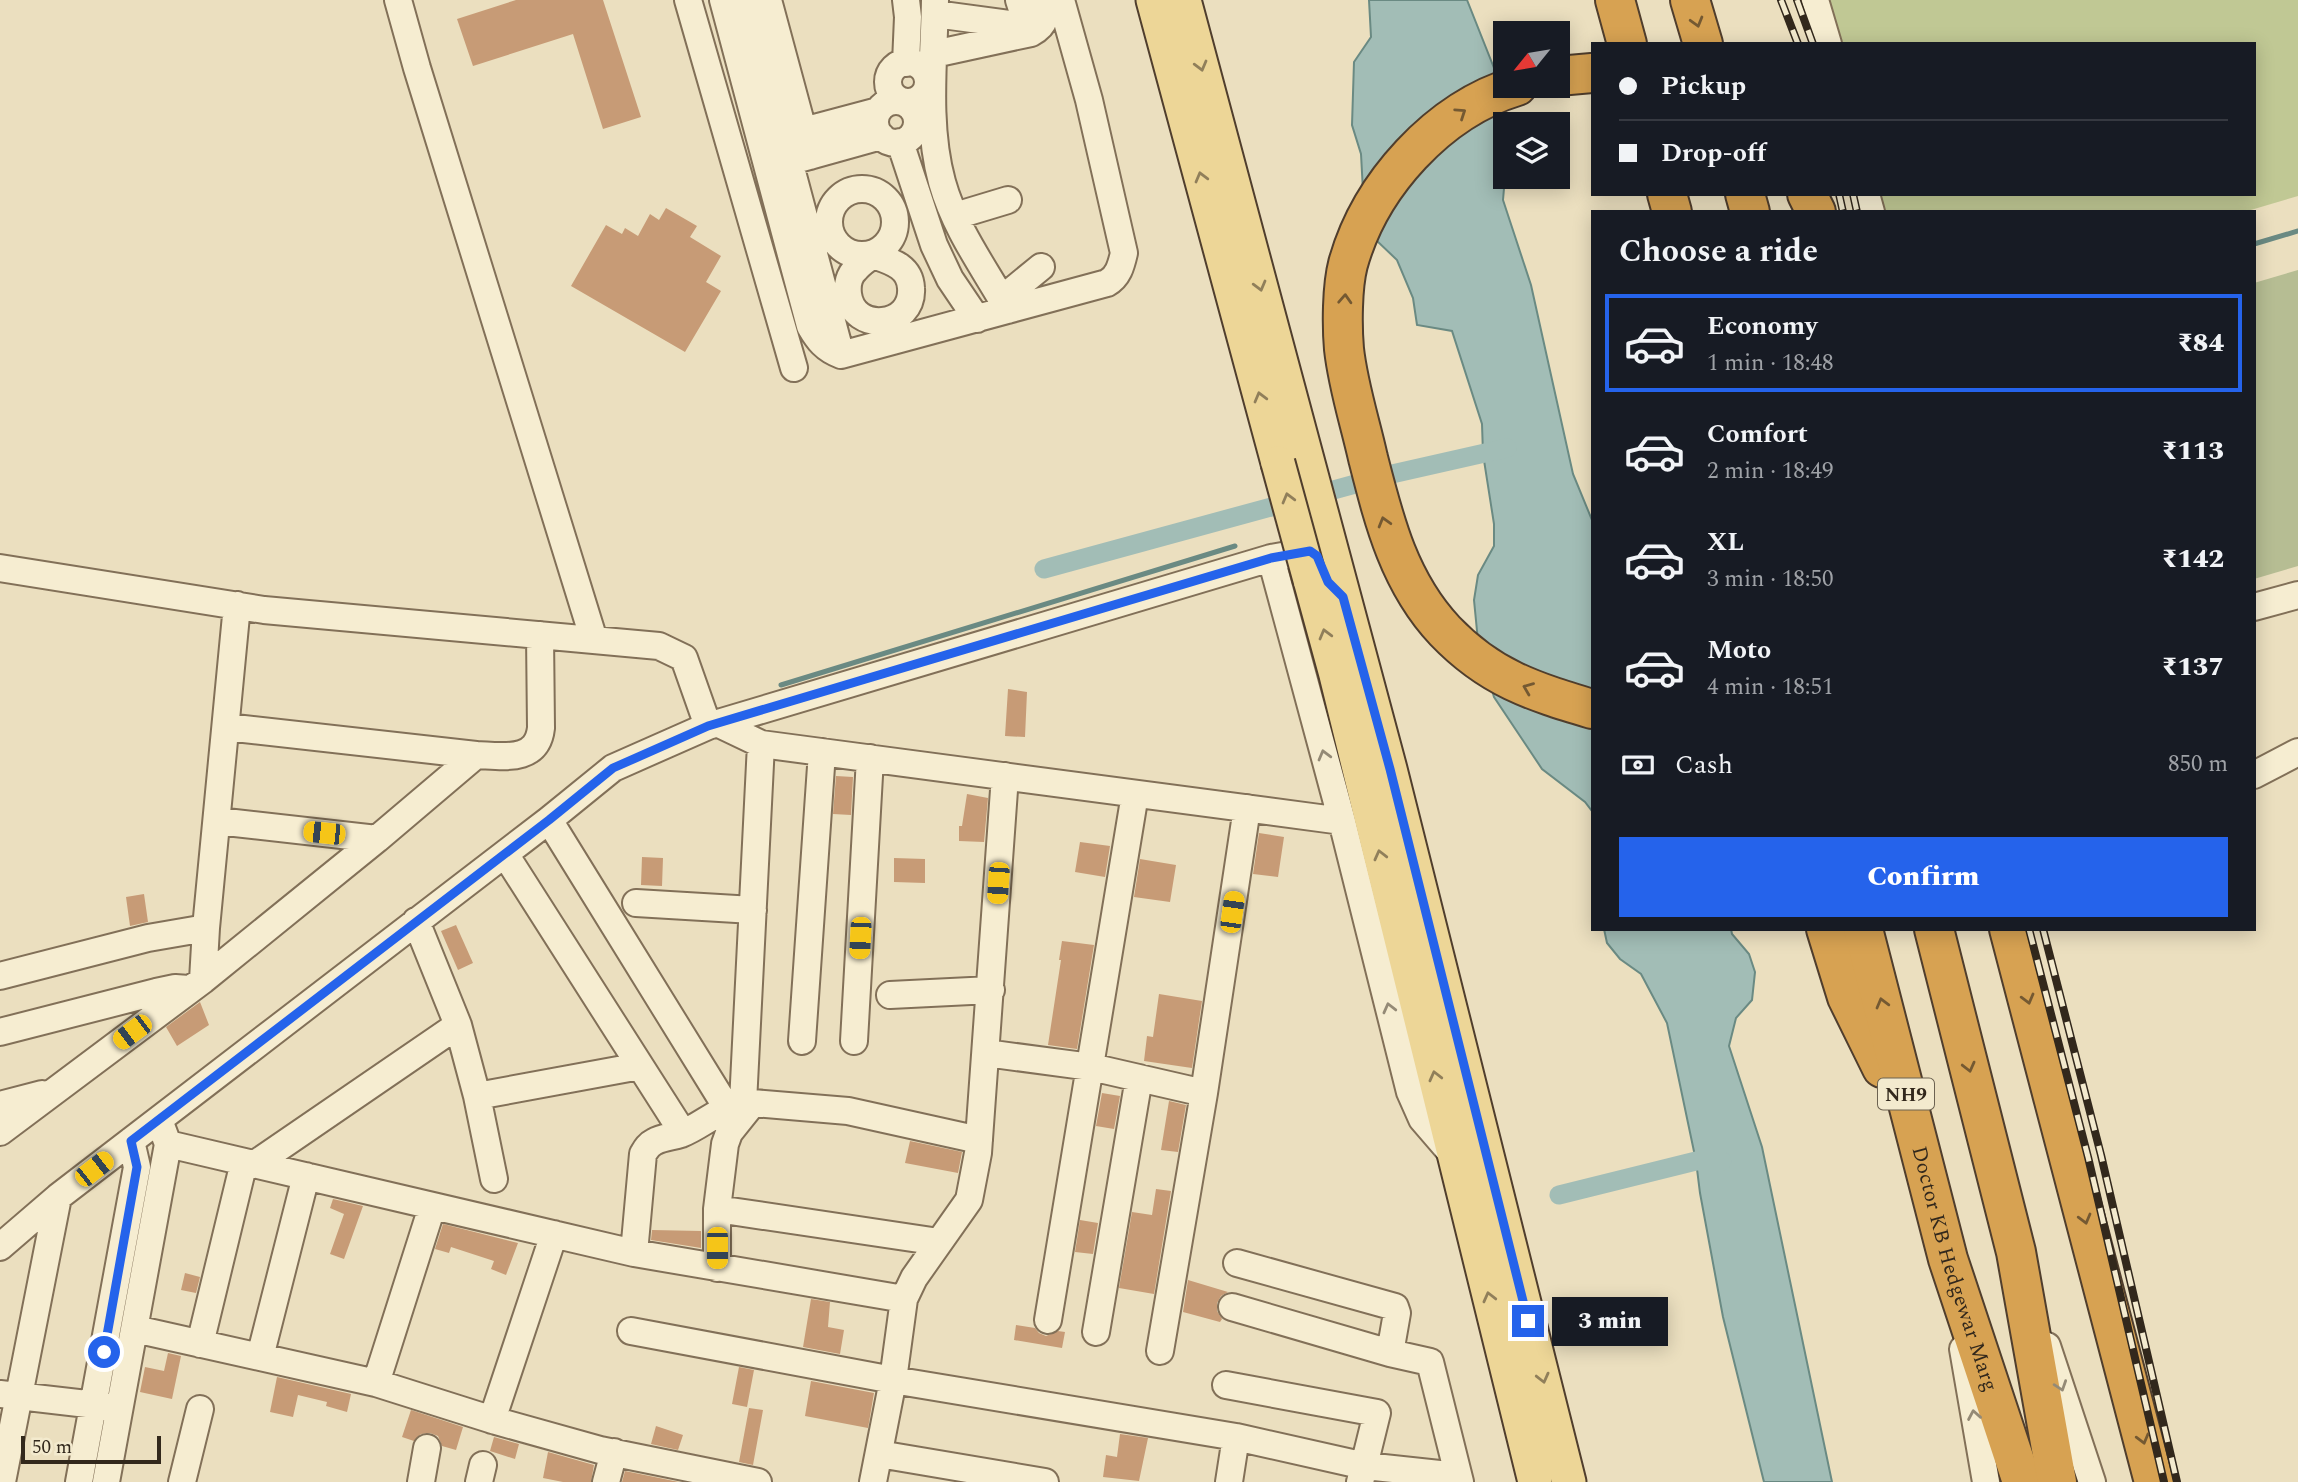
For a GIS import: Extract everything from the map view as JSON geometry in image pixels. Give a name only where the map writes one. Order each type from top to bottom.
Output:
[{"type":"highway","points":[[1615,0],[1626,42]]},
{"type":"highway","points":[[1690,0],[1702,42]]},
{"type":"highway","points":[[1570,75],[1591,73]]},
{"type":"highway","points":[[1493,95],[1481,99],[1433,132],[1395,174],[1380,196],[1357,240],[1348,266],[1344,349],[1384,524],[1406,577],[1422,601],[1451,636],[1497,673],[1532,691],[1591,709]]},
{"type":"highway","points":[[1827,931],[1847,997],[1918,1139]]},
{"type":"highway","name":"Doctor KB Hedgewar Marg","points":[[1864,931],[1948,1259],[2028,1478]]},
{"type":"highway","name":"Doctor KB Hedgewar Marg","points":[[1935,931],[2016,1252],[2028,1478]]},
{"type":"highway","points":[[2010,931],[2154,1482]]},
{"type":"main road","points":[[1153,0],[1336,675],[1535,1482]]},
{"type":"main road","points":[[1184,0],[1390,769],[1569,1482]]},
{"type":"street","points":[[398,0],[594,640]]},
{"type":"street","points":[[688,0],[794,368]]},
{"type":"street","points":[[723,0],[785,149]]},
{"type":"street","points":[[746,0],[785,149]]},
{"type":"street","points":[[768,0],[785,149],[801,247],[841,355],[970,308],[1005,304],[1107,283],[1114,279],[1124,253],[1089,100],[1061,0]]},
{"type":"street","points":[[906,0],[906,62]]},
{"type":"street","points":[[785,149],[902,123],[931,82],[935,7],[971,9],[1009,26],[1026,22],[1019,0]]},
{"type":"street","points":[[934,54],[1031,33],[1039,29],[1045,20],[1043,0]]},
{"type":"street","points":[[1815,0],[1827,42]]},
{"type":"street","points":[[931,82],[923,70],[906,62],[894,68],[888,80],[934,245],[950,279],[970,308]]},
{"type":"street","points":[[902,123],[936,157],[942,184],[964,236],[1005,304]]},
{"type":"street","points":[[956,216],[1008,200]]},
{"type":"street","points":[[762,258],[801,247]]},
{"type":"street","points":[[873,255],[894,262],[902,268],[911,287],[911,298],[906,307],[890,320],[869,321],[853,308],[847,288],[855,269],[873,255]]},
{"type":"street","points":[[1005,304],[1041,267]]},
{"type":"street","points":[[911,287],[939,291],[970,308]]},
{"type":"street","points":[[0,1247],[58,1197],[131,1141],[164,1132],[416,921],[613,768],[701,723],[1271,558],[1310,551],[1314,553],[1328,582],[1343,597]]},
{"type":"street","points":[[1271,558],[1342,821],[1410,1092],[1422,1119],[1455,1157]]},
{"type":"street","points":[[0,568],[264,610],[659,646],[674,658],[701,723],[761,744],[1342,821]]},
{"type":"street","points":[[2256,606],[2298,595]]},
{"type":"street","points":[[196,984],[217,821],[237,605]]},
{"type":"street","points":[[226,727],[476,755],[524,755],[534,748],[540,736],[540,635]]},
{"type":"street","points":[[717,1268],[717,1209],[725,1144],[741,1105],[761,744]]},
{"type":"street","points":[[2256,774],[2298,751]]},
{"type":"street","points":[[802,1041],[822,752]]},
{"type":"street","points":[[0,1132],[196,984],[377,839],[476,755]]},
{"type":"street","points":[[854,1041],[870,758]]},
{"type":"street","points":[[873,1482],[893,1380],[904,1299],[914,1278],[969,1200],[979,1140],[1005,776]]},
{"type":"street","points":[[1048,1320],[1135,794]]},
{"type":"street","points":[[1160,1351],[1204,1093],[1247,808]]},
{"type":"street","points":[[549,820],[741,1105]]},
{"type":"street","points":[[217,821],[377,839]]},
{"type":"street","points":[[505,853],[682,1133]]},
{"type":"street","points":[[636,904],[752,910]]},
{"type":"street","points":[[416,921],[458,1025],[477,1096],[494,1179]]},
{"type":"street","points":[[0,976],[148,938],[205,928]]},
{"type":"street","points":[[0,1032],[196,984]]},
{"type":"street","points":[[890,995],[991,990]]},
{"type":"street","points":[[200,1344],[249,1163],[458,1025]]},
{"type":"street","points":[[986,1053],[1091,1068],[1204,1093]]},
{"type":"street","points":[[477,1096],[640,1066]]},
{"type":"street","points":[[1096,1332],[1139,1078]]},
{"type":"street","points":[[0,1105],[53,1091]]},
{"type":"street","points":[[634,1253],[643,1154],[648,1146],[657,1139],[682,1133],[741,1105],[848,1111],[979,1140]]},
{"type":"street","points":[[164,1132],[249,1163],[634,1253],[904,1299]]},
{"type":"street","points":[[79,1482],[135,1329],[164,1132]]},
{"type":"street","points":[[107,1482],[106,1406],[137,1167],[131,1141]]},
{"type":"street","points":[[260,1357],[306,1176]]},
{"type":"street","points":[[2,1482],[9,1395],[58,1197]]},
{"type":"street","points":[[376,1383],[432,1207]]},
{"type":"street","points":[[717,1209],[939,1242]]},
{"type":"street","points":[[492,1420],[554,1234]]},
{"type":"street","points":[[2016,1252],[2092,1482]]},
{"type":"street","points":[[1237,1263],[1395,1307],[1397,1313],[1390,1353]]},
{"type":"street","points":[[631,1331],[893,1380],[1236,1437],[1363,1474],[1459,1479],[1430,1362],[1232,1307]]},
{"type":"street","points":[[135,1329],[376,1383],[492,1420],[614,1452],[673,1474],[758,1482]]},
{"type":"street","points":[[1226,1385],[1377,1413],[1363,1474]]},
{"type":"street","points":[[9,1395],[106,1406]]},
{"type":"street","points":[[182,1482],[201,1409]]},
{"type":"street","points":[[1229,1482],[1236,1437]]},
{"type":"street","points":[[421,1482],[427,1448]]},
{"type":"street","points":[[606,1482],[614,1452]]},
{"type":"street","points":[[879,1454],[1045,1482]]},
{"type":"green space","points":[[1797,0],[2298,0],[2298,196],[2251,210],[1855,210],[1852,196],[2256,196],[2256,42],[1808,42]]},
{"type":"green space","points":[[2298,270],[2298,566],[2256,578],[2256,282]]},
{"type":"water","points":[[1369,0],[1467,0],[1493,65],[1493,98],[1499,98],[1501,112],[1493,112],[1493,189],[1504,189],[1503,200],[1531,285],[1573,474],[1591,518],[1591,810],[1542,769],[1494,697],[1478,641],[1474,600],[1478,575],[1494,546],[1494,524],[1483,454],[1482,424],[1452,331],[1417,325],[1413,298],[1397,260],[1376,240],[1363,191],[1361,154],[1352,125],[1354,62],[1371,37]]},
{"type":"water","points":[[1604,931],[1731,931],[1749,954],[1755,972],[1752,1000],[1736,1018],[1729,1046],[1762,1147],[1832,1482],[1764,1482],[1723,1317],[1696,1161],[1667,1023],[1641,974],[1620,959],[1607,943]]},
{"type":"building","points":[[516,0],[603,0],[641,117],[603,129],[573,34],[473,66],[457,19]]},
{"type":"building","points":[[666,208],[697,226],[690,237],[721,256],[706,282],[721,291],[685,352],[571,286],[606,225],[622,234],[625,228],[638,236],[650,214],[659,220]]},
{"type":"building","points":[[1008,689],[1027,692],[1025,737],[1005,736]]},
{"type":"building","points":[[836,776],[853,777],[851,815],[833,814]]},
{"type":"building","points":[[967,794],[988,798],[984,842],[959,841],[959,826],[962,826]]},
{"type":"building","points":[[1259,833],[1284,837],[1278,877],[1253,874]]},
{"type":"building","points":[[1080,842],[1110,846],[1105,877],[1075,872]]},
{"type":"building","points":[[642,857],[663,858],[662,886],[641,885]]},
{"type":"building","points":[[894,858],[925,859],[925,883],[894,882]]},
{"type":"building","points":[[1140,859],[1176,865],[1170,902],[1134,897]]},
{"type":"building","points":[[144,894],[148,922],[130,926],[126,897]]},
{"type":"building","points":[[456,925],[473,963],[458,970],[441,931]]},
{"type":"building","points":[[1062,941],[1094,945],[1077,1049],[1048,1045]]},
{"type":"building","points":[[1159,994],[1202,1001],[1192,1068],[1144,1061],[1147,1036],[1153,1037]]},
{"type":"building","points":[[200,1002],[209,1025],[177,1046],[166,1027]]},
{"type":"building","points":[[1102,1093],[1120,1096],[1114,1129],[1096,1126]]},
{"type":"building","points":[[1169,1101],[1186,1105],[1178,1152],[1161,1150]]},
{"type":"building","points":[[910,1141],[962,1152],[958,1173],[905,1163]]},
{"type":"building","points":[[1156,1189],[1171,1191],[1154,1294],[1119,1288],[1132,1212],[1152,1215]]},
{"type":"building","points":[[333,1199],[363,1206],[344,1259],[330,1254],[344,1214],[330,1208]]},
{"type":"building","points":[[1080,1220],[1098,1223],[1093,1254],[1075,1252]]},
{"type":"building","points":[[443,1224],[518,1243],[506,1275],[491,1269],[494,1261],[451,1247],[449,1253],[435,1249]]},
{"type":"building","points":[[652,1230],[701,1231],[701,1248],[651,1240]]},
{"type":"building","points":[[185,1273],[200,1277],[196,1293],[181,1290]]},
{"type":"building","points":[[1188,1280],[1228,1292],[1221,1296],[1217,1303],[1217,1311],[1222,1319],[1220,1322],[1183,1312]]},
{"type":"building","points":[[811,1299],[830,1302],[828,1327],[844,1330],[840,1354],[803,1347]]},
{"type":"building","points":[[1016,1325],[1035,1328],[1046,1336],[1058,1331],[1065,1332],[1062,1348],[1014,1340]]},
{"type":"building","points":[[168,1353],[181,1356],[172,1399],[140,1392],[145,1367],[164,1371]]},
{"type":"building","points":[[739,1367],[754,1370],[747,1407],[732,1404]]},
{"type":"building","points":[[277,1377],[351,1394],[347,1412],[326,1406],[327,1402],[298,1395],[293,1417],[270,1412]]},
{"type":"building","points":[[811,1381],[874,1393],[868,1428],[805,1416]]},
{"type":"building","points":[[749,1408],[763,1410],[753,1465],[739,1462]]},
{"type":"building","points":[[411,1410],[463,1427],[456,1450],[442,1446],[438,1436],[430,1433],[421,1434],[414,1441],[402,1437]]},
{"type":"building","points":[[656,1426],[683,1435],[678,1450],[651,1444]]},
{"type":"building","points":[[1120,1434],[1148,1438],[1139,1481],[1103,1477],[1106,1455],[1117,1457]]},
{"type":"building","points":[[494,1437],[519,1444],[515,1459],[490,1451]]},
{"type":"building","points":[[548,1452],[594,1465],[591,1482],[563,1482],[543,1478]]},
{"type":"building","points":[[625,1471],[679,1482],[622,1482]]},
{"type":"waterway","points":[[2256,243],[2298,231]]},
{"type":"waterway","points":[[1044,569],[1392,474],[1507,448]]},
{"type":"waterway","points":[[781,685],[1235,546]]},
{"type":"waterway","points":[[1559,1195],[1696,1161],[1722,1161]]},
{"type":"railway","points":[[1781,0],[1797,42]]},
{"type":"railway","points":[[1797,0],[1812,42]]},
{"type":"railway","points":[[1839,196],[1843,210]]},
{"type":"railway","points":[[1853,196],[1857,210]]},
{"type":"railway","points":[[2030,931],[2088,1157],[2164,1482]]},
{"type":"railway","points":[[2044,931],[2101,1155],[2177,1482]]},
{"type":"route","points":[[104,1352],[137,1167],[131,1141],[613,768],[716,723],[1271,558],[1310,551],[1317,556],[1328,582],[1343,597],[1390,769],[1528,1321]]}]
